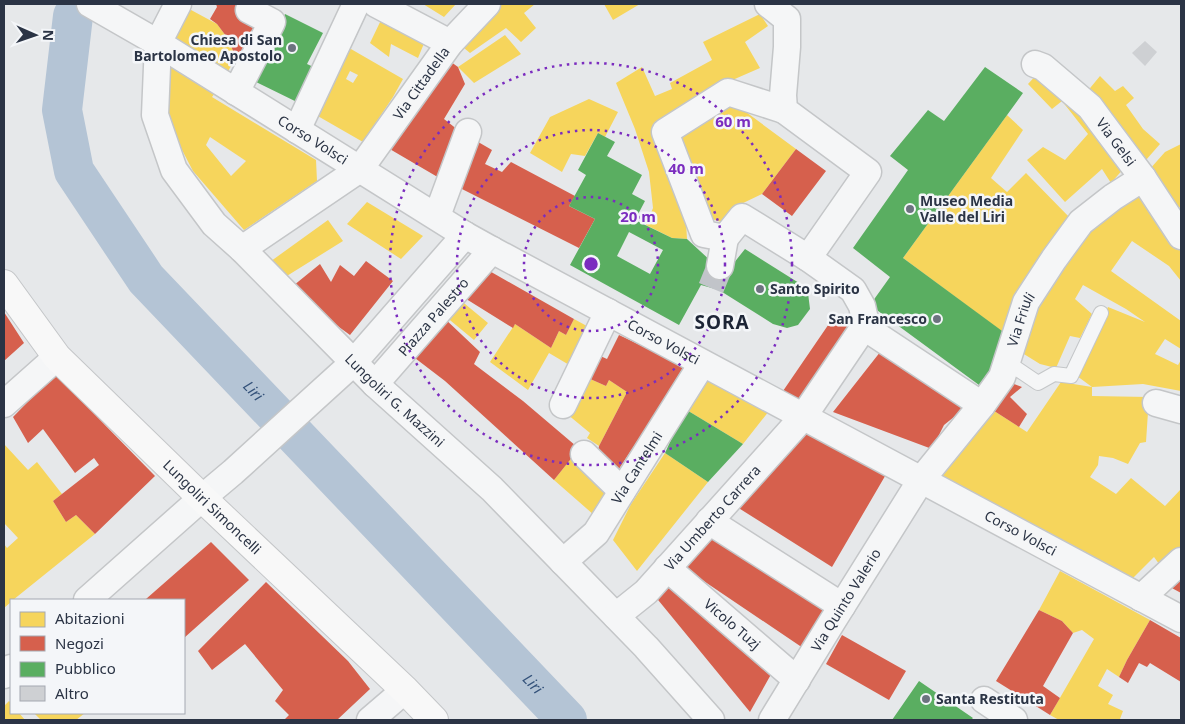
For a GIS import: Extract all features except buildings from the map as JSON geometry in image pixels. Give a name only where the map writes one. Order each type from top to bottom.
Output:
[{"type":"main road","name":"Lungoliri Simoncelli","points":[[4,284],[57,357],[434,720]]},
{"type":"street","name":"Corso Volsci","points":[[90,4],[151,39],[465,235],[1181,620]]},
{"type":"street","points":[[151,39],[178,4]]},
{"type":"street","points":[[236,92],[272,22],[250,10],[253,4]]},
{"type":"street","points":[[297,130],[356,4]]},
{"type":"street","points":[[376,4],[450,43]]},
{"type":"street","name":"Via Cittadella","points":[[360,170],[450,43],[487,4]]},
{"type":"street","points":[[768,4],[788,19],[783,94],[784,110]]},
{"type":"street","name":"Lungoliri G. Mazzini","points":[[151,39],[156,115],[174,170],[214,224],[242,249],[375,384],[492,489],[646,646],[711,720]]},
{"type":"street","name":"Via Gelsi","points":[[1035,64],[1043,67],[1090,108],[1143,178],[1181,236]]},
{"type":"street","points":[[725,238],[704,234],[665,132],[728,92],[784,110],[868,172],[808,258]]},
{"type":"street","points":[[437,216],[468,132]]},
{"type":"street","points":[[242,249],[360,170]]},
{"type":"street","name":"Via Friuli","points":[[921,480],[1002,377],[1026,302],[1081,222],[1113,197],[1143,178]]},
{"type":"street","points":[[720,266],[725,238],[742,217],[808,258],[854,290],[862,306],[866,324],[864,327],[982,404]]},
{"type":"street","points":[[88,599],[233,472],[353,362],[465,235]]},
{"type":"street","name":"Piazza Palestro","points":[[375,384],[492,250]]},
{"type":"street","points":[[563,406],[608,312]]},
{"type":"street","name":"Via Umberto Carrera","points":[[616,616],[646,592],[803,417],[864,327]]},
{"type":"street","points":[[4,404],[57,357]]},
{"type":"street","name":"Via Cantelmi","points":[[563,562],[596,532],[702,364]]},
{"type":"street","points":[[1156,403],[1181,410]]},
{"type":"street","points":[[584,454],[622,491]]},
{"type":"street","name":"Via Quinto Valerio","points":[[772,720],[921,480]]},
{"type":"street","points":[[709,522],[842,606]]},
{"type":"street","points":[[1141,598],[1181,561]]},
{"type":"street","name":"Vicolo Tuzj","points":[[667,568],[797,680]]},
{"type":"street","points":[[370,720],[405,690]]},
{"type":"street","points":[[986,709],[1014,720]]},
{"type":"lane","points":[[1007,362],[1038,383],[1054,374],[1070,376],[1101,313]]},
{"type":"waterway","name":"Liri","points":[[79,4],[73,16],[62,110],[74,171],[146,279],[567,720]]},
{"type":"tunnel","points":[[711,288],[720,266]]},
{"type":"place","name":"Chiesa di San Bartolomeo Apostolo","points":[[292,48]]},
{"type":"place","name":"Museo Media Valle del Liri","points":[[910,209]]},
{"type":"place","name":"Santo Spirito","points":[[760,289]]},
{"type":"place","name":"San Francesco","points":[[937,319]]},
{"type":"place","name":"Santa Restituta","points":[[926,699]]},
{"type":"district","name":"SORA","points":[[722,322]]}]
